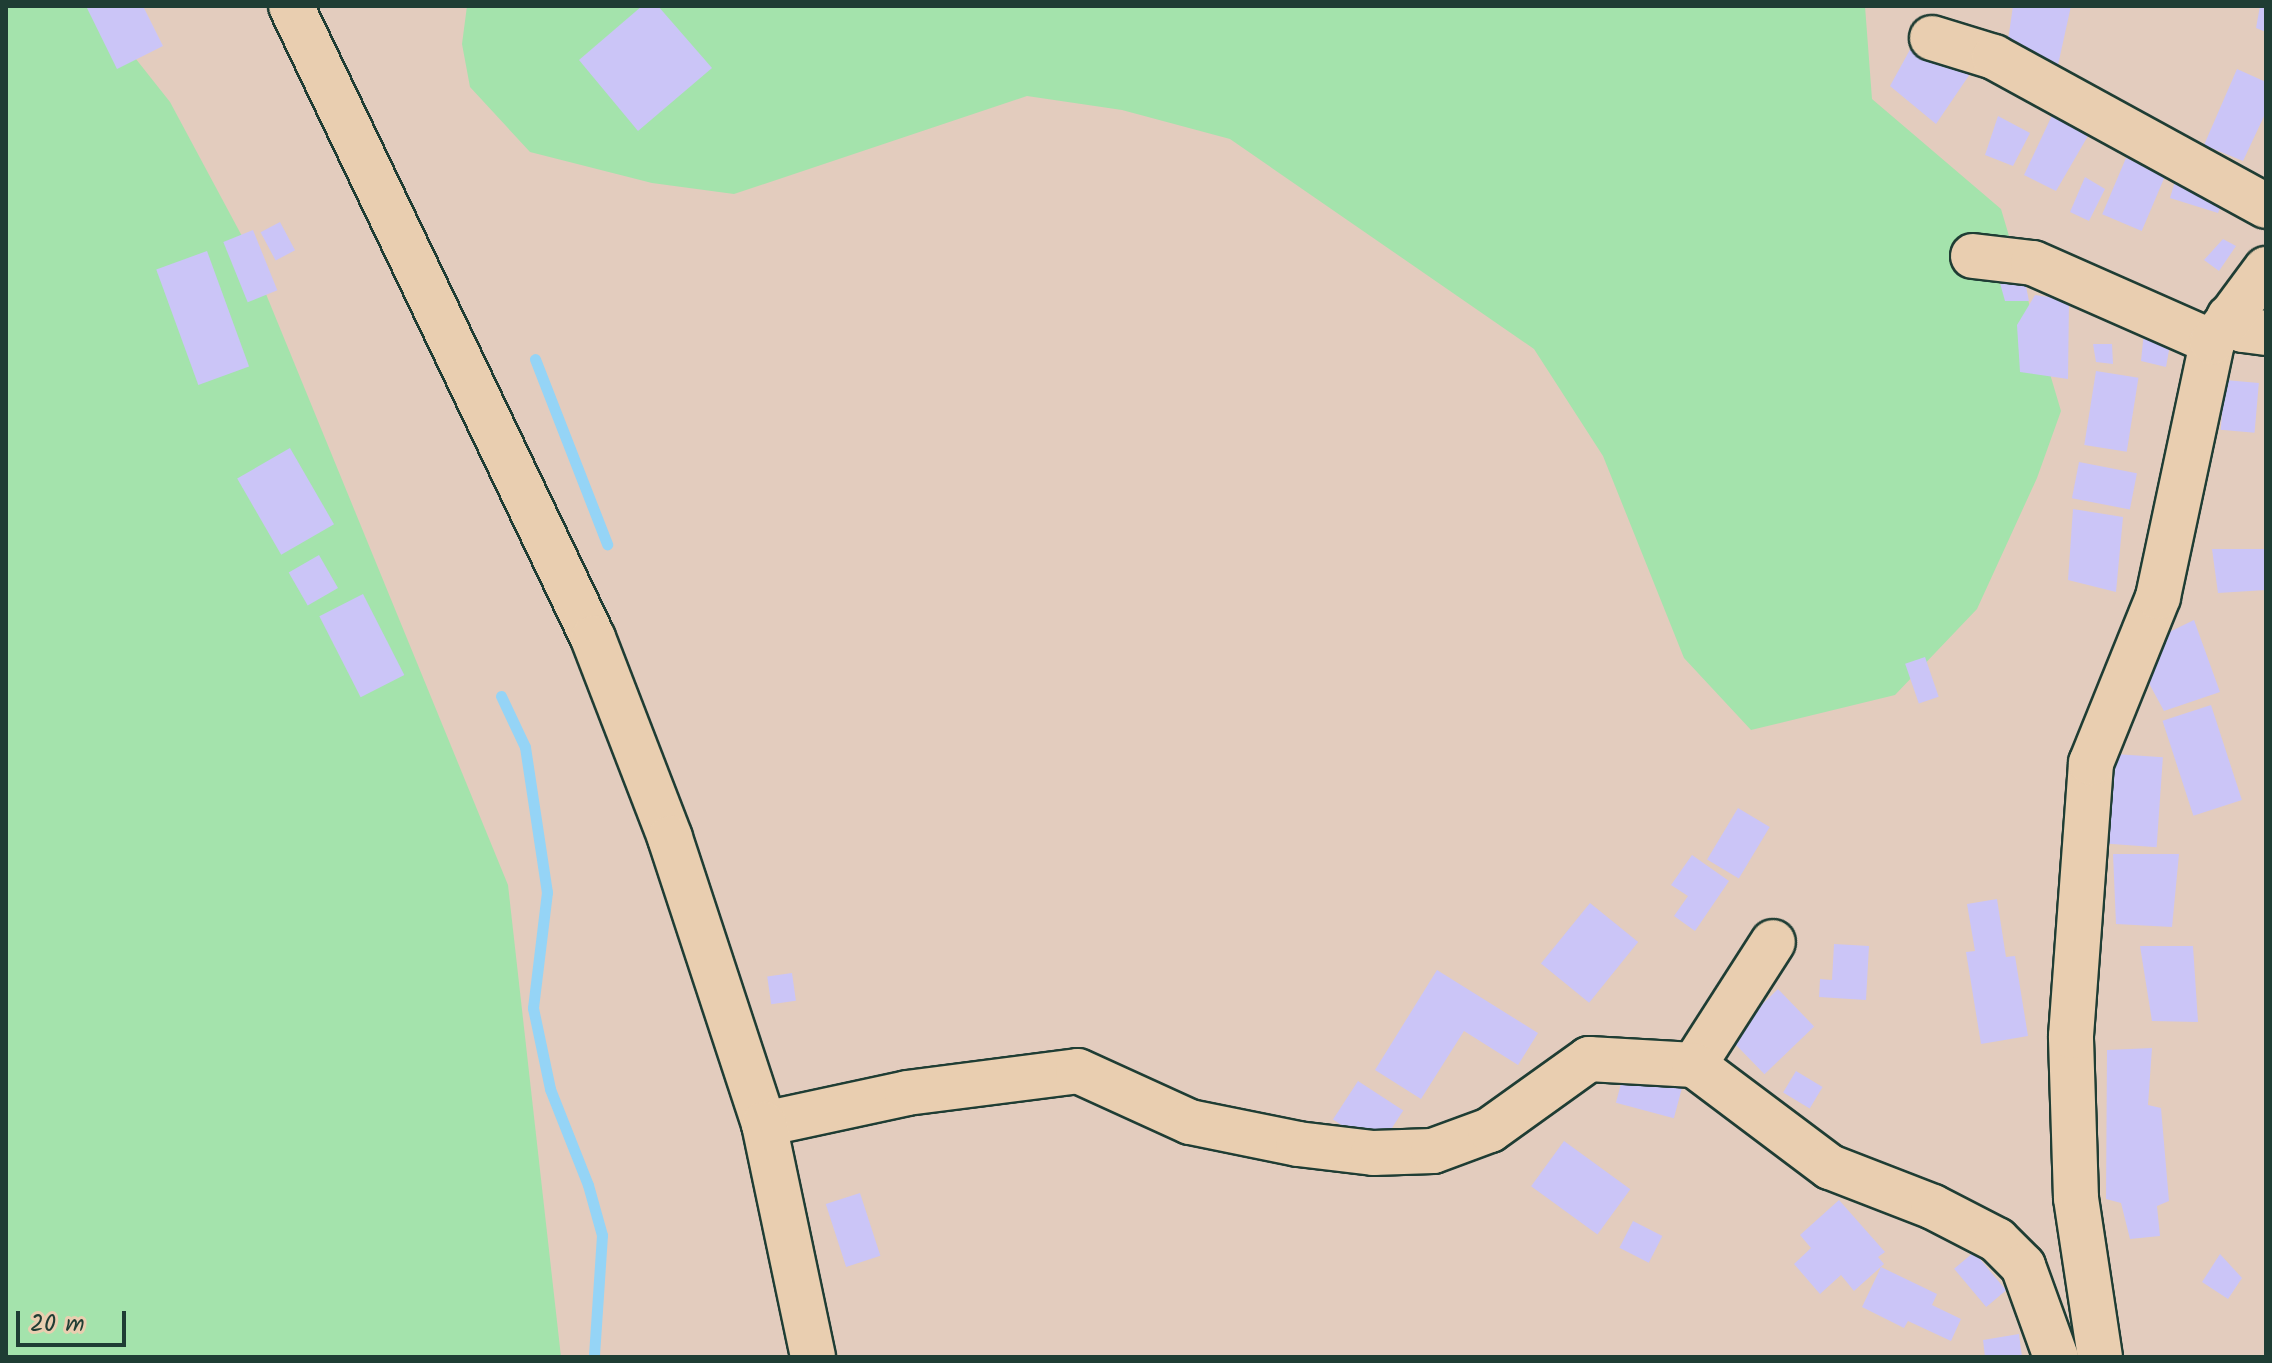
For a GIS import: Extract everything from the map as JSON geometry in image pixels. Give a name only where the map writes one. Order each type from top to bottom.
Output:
[{"type":"street","points":[[291,6],[593,638],[670,838],[764,1124],[813,1357]]},
{"type":"street","points":[[1932,38],[1994,57],[2266,206]]},
{"type":"street","points":[[1973,256],[2033,263],[2236,331]]},
{"type":"street","points":[[2100,1357],[2076,1198],[2071,1036],[2091,763],[2158,597],[2236,331],[2266,269]]},
{"type":"street","points":[[1694,1065],[1773,942]]},
{"type":"street","points":[[764,1124],[907,1093],[1078,1071],[1190,1122],[1298,1144],[1373,1153],[1433,1151],[1490,1130],[1589,1059],[1694,1065],[1830,1167],[1933,1207],[1997,1240],[2023,1266],[2056,1357]]},
{"type":"green space","points":[[6,6],[94,6],[170,102],[243,238],[508,885],[561,1357],[6,1357]]},
{"type":"green space","points":[[467,6],[1865,6],[1872,99],[2001,209],[2061,411],[2037,478],[1977,609],[1895,695],[1751,730],[1684,658],[1603,456],[1534,349],[1230,139],[1122,110],[1027,96],[734,194],[652,183],[530,152],[470,87],[462,44]]},
{"type":"building","points":[[86,6],[143,6],[163,46],[117,69]]},
{"type":"building","points":[[642,6],[658,6],[712,68],[638,131],[579,60]]},
{"type":"building","points":[[2013,6],[2071,6],[2058,65],[2006,54]]},
{"type":"building","points":[[2260,6],[2266,6],[2266,32],[2256,28]]},
{"type":"building","points":[[1918,35],[1974,68],[1936,124],[1890,86]]},
{"type":"building","points":[[2237,69],[2266,82],[2266,112],[2243,161],[2204,145]]},
{"type":"building","points":[[2055,109],[2092,129],[2056,191],[2024,175]]},
{"type":"building","points":[[1998,116],[2030,133],[2013,166],[1985,155]]},
{"type":"building","points":[[2126,158],[2166,175],[2142,231],[2102,214]]},
{"type":"building","points":[[2179,168],[2226,191],[2218,213],[2170,198]]},
{"type":"building","points":[[2085,177],[2105,189],[2089,221],[2070,212]]},
{"type":"building","points":[[280,222],[295,250],[276,261],[261,232]]},
{"type":"building","points":[[253,230],[277,290],[248,302],[223,242]]},
{"type":"building","points":[[2223,239],[2236,246],[2219,271],[2204,260]]},
{"type":"building","points":[[207,251],[249,367],[198,385],[156,269]]},
{"type":"building","points":[[2022,267],[2029,301],[2005,301],[1996,269]]},
{"type":"building","points":[[2035,295],[2069,300],[2068,379],[2020,372],[2017,325]]},
{"type":"building","points":[[2144,332],[2171,339],[2166,367],[2141,361]]},
{"type":"building","points":[[2093,344],[2112,344],[2113,364],[2096,362]]},
{"type":"building","points":[[2096,371],[2138,378],[2127,452],[2084,445]]},
{"type":"building","points":[[2225,380],[2259,383],[2255,433],[2221,430]]},
{"type":"building","points":[[290,448],[334,524],[281,555],[237,478]]},
{"type":"building","points":[[2079,462],[2137,473],[2130,510],[2072,498]]},
{"type":"building","points":[[2073,509],[2123,517],[2116,592],[2068,580]]},
{"type":"building","points":[[2212,549],[2266,549],[2266,590],[2218,593]]},
{"type":"building","points":[[319,555],[338,588],[308,605],[289,572]]},
{"type":"building","points":[[363,594],[404,675],[361,697],[319,616]]},
{"type":"building","points":[[2194,620],[2220,692],[2164,711],[2145,676],[2161,636]]},
{"type":"building","points":[[1925,657],[1939,697],[1919,704],[1905,664]]},
{"type":"building","points":[[2211,705],[2242,800],[2193,816],[2162,721]]},
{"type":"building","points":[[2115,754],[2163,757],[2157,847],[2109,844]]},
{"type":"building","points":[[1738,808],[1770,827],[1739,878],[1707,859]]},
{"type":"building","points":[[2113,854],[2179,854],[2172,927],[2116,924]]},
{"type":"building","points":[[1692,855],[1729,881],[1695,931],[1674,916],[1688,896],[1671,885]]},
{"type":"building","points":[[1997,899],[2006,957],[2015,956],[2028,1036],[1981,1044],[1966,952],[1975,951],[1967,904]]},
{"type":"building","points":[[1590,903],[1638,942],[1589,1003],[1541,964]]},
{"type":"building","points":[[1834,944],[1869,946],[1866,1000],[1819,997],[1820,979],[1832,980]]},
{"type":"building","points":[[2140,946],[2193,946],[2198,1022],[2152,1021]]},
{"type":"building","points":[[1437,970],[1538,1033],[1518,1065],[1464,1031],[1421,1099],[1375,1070]]},
{"type":"building","points":[[792,973],[796,1001],[771,1004],[767,976]]},
{"type":"building","points":[[1778,989],[1814,1026],[1764,1074],[1728,1037]]},
{"type":"building","points":[[2152,1048],[2148,1105],[2161,1108],[2169,1201],[2157,1206],[2160,1236],[2130,1239],[2121,1203],[2106,1199],[2107,1050]]},
{"type":"building","points":[[1626,1065],[1684,1081],[1674,1118],[1616,1103]]},
{"type":"building","points":[[1796,1071],[1823,1087],[1810,1108],[1783,1092]]},
{"type":"building","points":[[1358,1081],[1403,1110],[1378,1149],[1333,1120]]},
{"type":"building","points":[[1564,1141],[1630,1189],[1597,1235],[1531,1186]]},
{"type":"building","points":[[860,1193],[880,1256],[846,1267],[826,1204]]},
{"type":"building","points":[[1839,1200],[1885,1252],[1878,1257],[1884,1264],[1854,1291],[1841,1275],[1820,1294],[1794,1264],[1811,1248],[1800,1235]]},
{"type":"building","points":[[1633,1221],[1662,1236],[1649,1263],[1619,1248]]},
{"type":"building","points":[[1974,1252],[2006,1290],[1986,1307],[1954,1269]]},
{"type":"building","points":[[2220,1254],[2242,1278],[2228,1299],[2202,1282]]},
{"type":"building","points":[[1881,1267],[1937,1294],[1932,1305],[1961,1319],[1951,1341],[1908,1321],[1904,1328],[1862,1307]]},
{"type":"building","points":[[2019,1334],[2022,1357],[1985,1357],[1983,1340]]},
{"type":"waterway","points":[[535,359],[607,544]]},
{"type":"waterway","points":[[501,696],[525,747],[547,892],[533,1008],[550,1089],[588,1185],[602,1235],[594,1357]]}]
